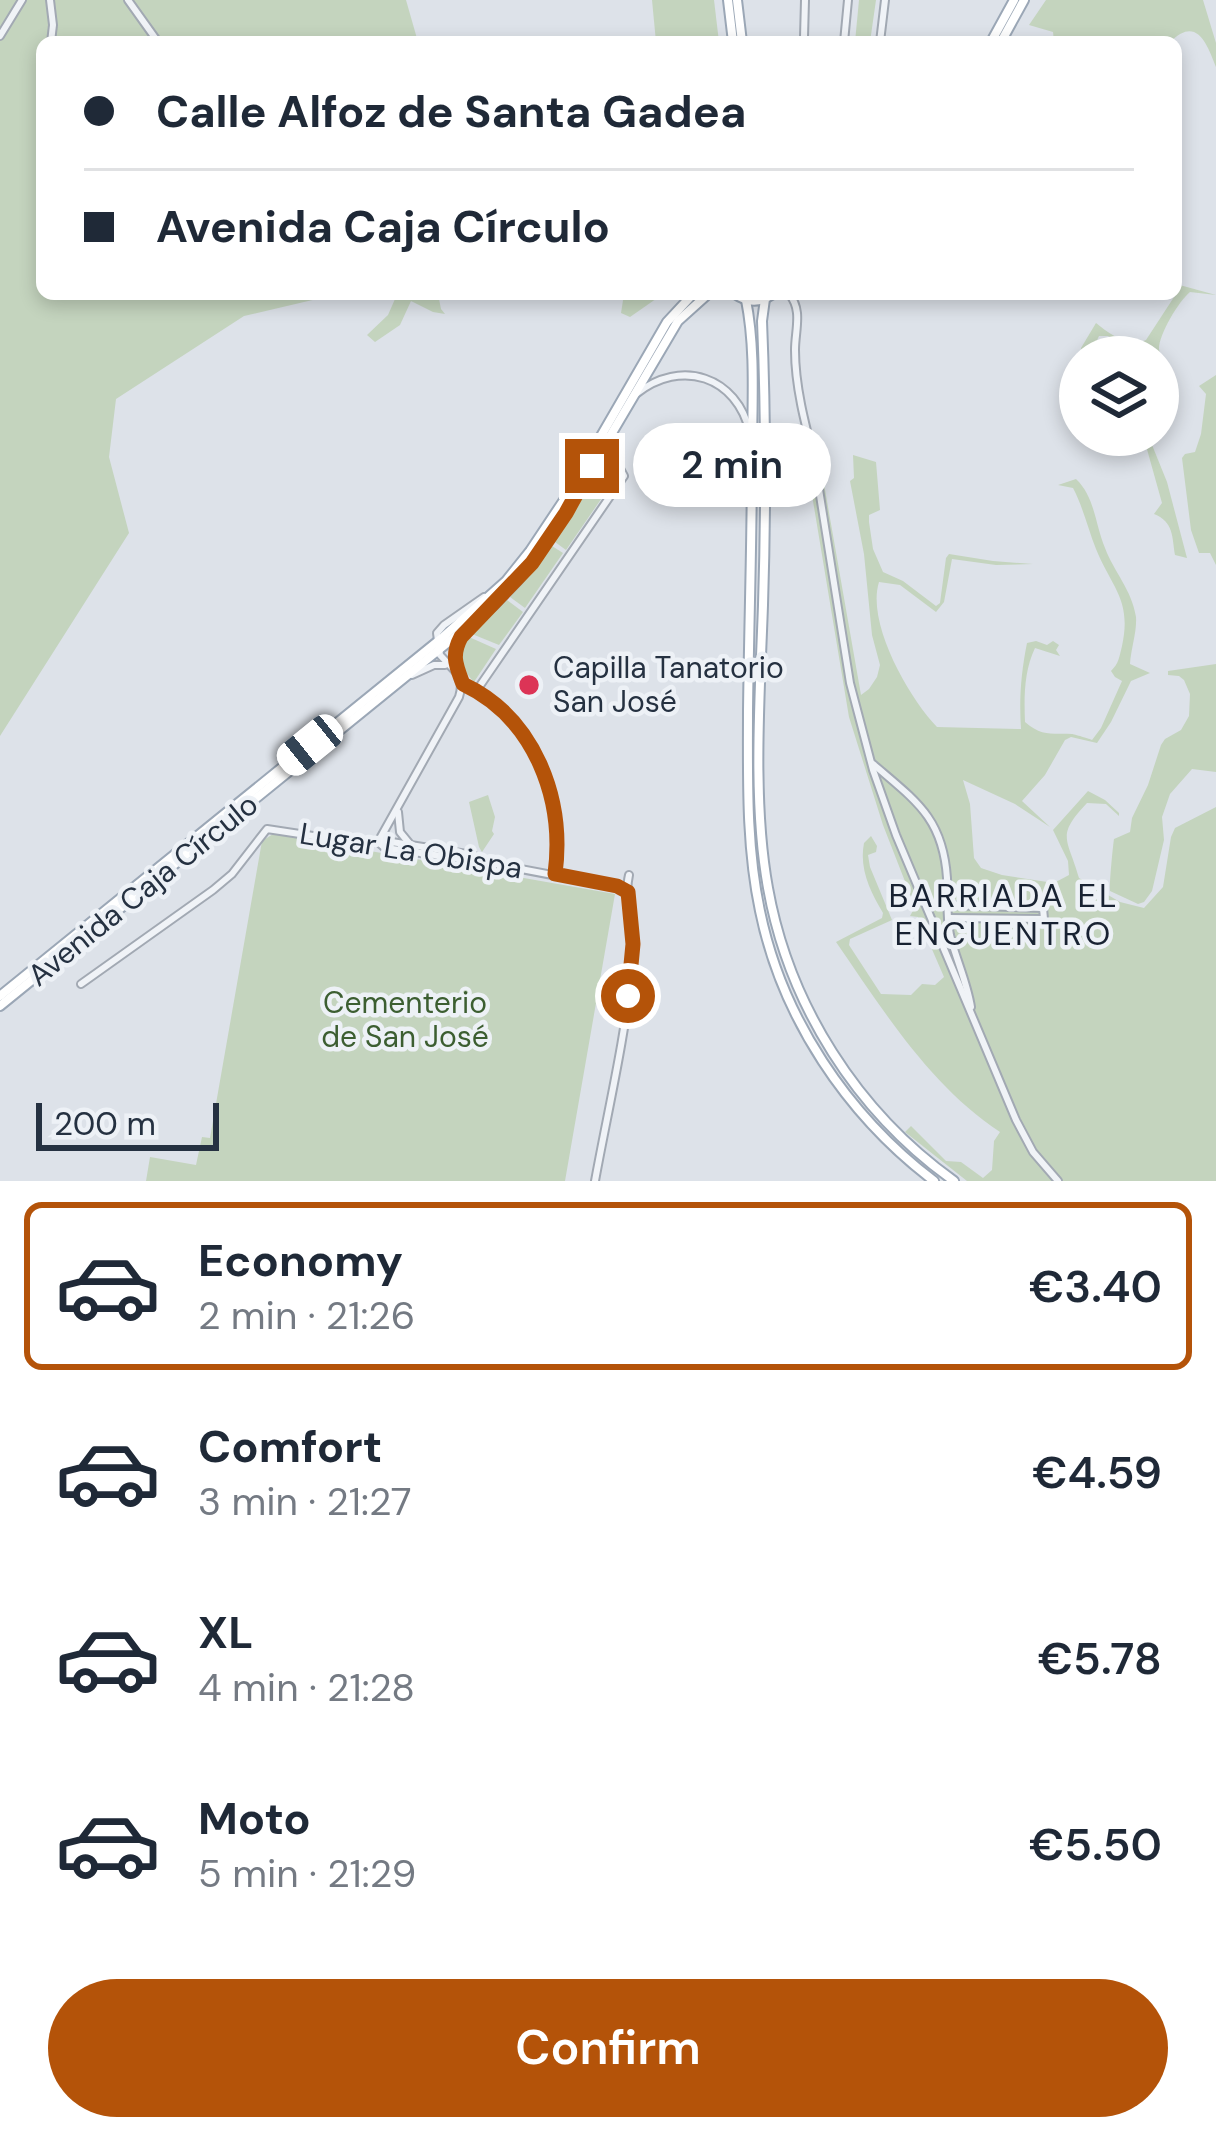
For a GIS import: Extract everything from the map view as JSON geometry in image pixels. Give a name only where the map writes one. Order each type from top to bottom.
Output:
[{"type":"main road","points":[[732,0],[736,36]]},
{"type":"main road","points":[[994,36],[1014,0]]},
{"type":"main road","points":[[1003,36],[1024,0]]},
{"type":"main road","name":"Avenida Caja Círculo","points":[[0,996],[435,647],[506,581],[552,520],[667,322],[687,300]]},
{"type":"main road","name":"Avenida Caja Círculo","points":[[0,1006],[409,676],[435,647],[485,613],[518,580],[542,550],[681,318],[701,300]]},
{"type":"main road","points":[[746,300],[752,492],[748,790],[759,908],[774,961],[811,1043],[857,1109],[934,1181]]},
{"type":"main road","points":[[768,300],[762,321],[760,746],[766,879],[778,932],[802,998],[842,1067],[895,1131],[955,1181]]},
{"type":"street","points":[[0,36],[22,0]]},
{"type":"street","points":[[50,0],[52,36]]},
{"type":"street","points":[[128,0],[154,36]]},
{"type":"street","points":[[804,36],[805,0]]},
{"type":"street","points":[[845,36],[848,0]]},
{"type":"street","points":[[881,36],[886,0]]},
{"type":"street","points":[[793,300],[798,307],[795,352],[805,421],[850,682],[870,762],[1024,1137],[1058,1181]]},
{"type":"street","points":[[633,397],[651,384],[678,376],[708,379],[726,388],[748,423],[752,492]]},
{"type":"street","points":[[477,691],[624,476],[604,447]]},
{"type":"street","points":[[451,664],[461,637],[485,613]]},
{"type":"street","points":[[435,647],[461,680],[519,728],[539,763],[554,804],[555,874]]},
{"type":"street","points":[[409,676],[434,665],[451,664]]},
{"type":"street","points":[[461,680],[457,704],[378,842],[473,855],[484,862]]},
{"type":"street","points":[[870,762],[934,823],[945,850],[950,934],[971,1016]]},
{"type":"street","points":[[399,807],[399,828],[412,845]]},
{"type":"street","name":"Lugar La Obispa","points":[[81,984],[213,890],[232,874],[267,829],[378,842],[385,848],[626,889]]},
{"type":"street","points":[[538,871],[557,854]]},
{"type":"street","points":[[595,1181],[633,960],[626,889],[629,875]]},
{"type":"street","points":[[948,905],[1043,908],[1043,919],[949,918]]},
{"type":"green space","points":[[0,0],[406,0],[416,36],[36,36],[36,300],[312,300],[244,316],[116,399],[109,457],[129,533],[0,736]]},
{"type":"green space","points":[[652,0],[714,0],[718,36],[655,36]]},
{"type":"green space","points":[[859,0],[876,0],[871,36],[856,36]]},
{"type":"green space","points":[[1046,0],[1203,0],[1216,43],[1216,67],[1205,42],[1194,32],[1053,36],[1029,25]]},
{"type":"green space","points":[[1182,286],[1216,295],[1190,292],[1163,336],[1149,336],[1172,300],[1182,300]]},
{"type":"green space","points":[[395,300],[439,300],[445,314],[411,301],[400,325],[375,342],[367,335],[388,315]]},
{"type":"green space","points":[[623,300],[654,300],[630,317],[621,313]]},
{"type":"green space","points":[[1096,323],[1115,336],[1088,336]]},
{"type":"green space","points":[[1216,375],[1216,565],[1210,553],[1199,553],[1191,530],[1182,458],[1195,452],[1201,434],[1206,394],[1199,386]]},
{"type":"green space","points":[[817,444],[861,695],[877,677],[880,665],[850,481],[854,478],[853,455],[876,462],[880,510],[869,515],[869,522],[883,572],[936,606],[949,554],[1033,564],[952,559],[944,602],[936,612],[900,585],[879,582],[884,638],[914,698],[937,727],[1021,729],[1027,643],[1053,641],[1059,645],[1060,656],[1035,648],[1031,657],[1025,722],[1042,732],[1092,740],[1101,728],[1122,681],[1111,671],[1122,646],[1122,605],[1073,488],[1058,485],[1076,479],[1087,494],[1105,548],[1134,607],[1130,664],[1150,673],[1131,681],[1097,743],[1065,740],[1045,775],[1022,801],[1050,827],[1015,804],[963,780],[974,858],[981,868],[1002,875],[1054,883],[1069,875],[1068,861],[1053,830],[1088,791],[1105,800],[1119,816],[1106,804],[1087,803],[1071,823],[1067,838],[1079,878],[1120,902],[1144,908],[1163,887],[1175,828],[1216,807],[1216,1181],[967,1181],[905,1132],[911,1126],[946,1161],[961,1162],[983,1178],[992,1170],[994,1141],[1000,1132],[930,1070],[836,942],[882,918],[864,871],[864,843],[871,836],[877,846],[868,855],[870,867],[892,920],[850,939],[849,945],[881,994],[911,995],[922,984],[935,985],[944,977],[918,917],[910,916],[915,907],[849,717],[808,471]]},
{"type":"green space","points":[[606,456],[617,476],[566,550],[555,542]]},
{"type":"green space","points":[[1149,456],[1156,456],[1167,482],[1187,558],[1175,555],[1169,526],[1154,514],[1162,503]]},
{"type":"green space","points":[[552,546],[563,553],[525,608],[510,597]]},
{"type":"green space","points":[[507,600],[523,612],[499,645],[472,634]]},
{"type":"green space","points":[[469,637],[496,649],[474,682],[461,660]]},
{"type":"green space","points":[[1216,664],[1216,772],[1192,769],[1170,794],[1162,817],[1164,840],[1152,891],[1138,904],[1110,891],[1114,839],[1130,832],[1161,745],[1181,730],[1189,716],[1190,694],[1184,680],[1168,671]]},
{"type":"green space","points":[[488,795],[494,834],[482,852],[469,802]]},
{"type":"green space","name":"Cementerio de San José","points":[[273,834],[615,894],[565,1181],[146,1181],[150,1157],[196,1165],[202,1137],[210,1138],[262,841]]},
{"type":"place","name":"Capilla Tanatorio San José","points":[[529,685]]},
{"type":"district","name":"BARRIADA EL ENCUENTRO","points":[[1004,914]]},
{"type":"route","points":[[592,466],[542,550],[461,637],[454,662],[463,684],[482,694],[519,728],[539,763],[557,818],[555,874],[628,892],[633,960],[628,996]]}]
